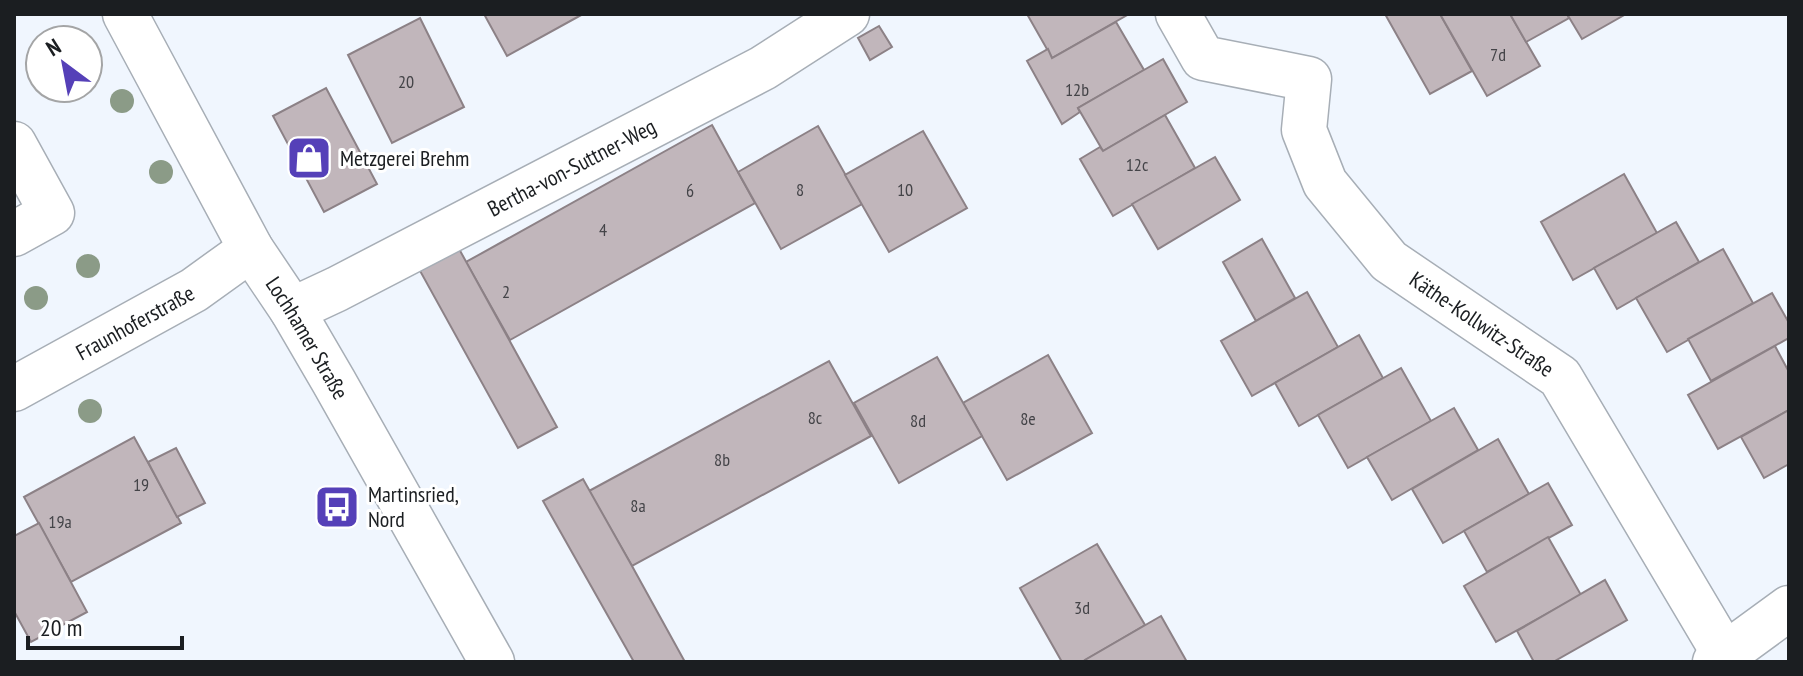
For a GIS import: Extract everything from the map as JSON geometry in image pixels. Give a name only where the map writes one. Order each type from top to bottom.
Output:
[{"type":"street","name":"Lochhamer Straße","points":[[125,14],[251,249],[292,310],[492,662]]},
{"type":"street","name":"Bertha-von-Suttner-Weg","points":[[292,310],[763,68],[847,14]]},
{"type":"street","name":"Käthe-Kollwitz-Straße","points":[[1178,14],[1203,58],[1309,79],[1304,130],[1325,183],[1389,261],[1560,377],[1720,658],[1789,608]]},
{"type":"street","points":[[14,144],[52,213],[14,234]]},
{"type":"street","name":"Fraunhoferstraße","points":[[14,389],[194,290],[251,249]]},
{"type":"building","points":[[484,14],[583,14],[507,56]]},
{"type":"building","points":[[1027,14],[1129,14],[1052,58]]},
{"type":"building","points":[[1385,14],[1440,14],[1472,71],[1430,94]]},
{"type":"building","points":[[1440,14],[1510,14],[1540,66],[1487,96]]},
{"type":"building","points":[[1510,14],[1567,14],[1569,18],[1526,42]]},
{"type":"building","points":[[1567,14],[1626,14],[1582,39]]},
{"type":"building","points":[[420,18],[464,107],[392,143],[348,55]]},
{"type":"building","points":[[1116,22],[1144,70],[1078,108],[1080,112],[1062,124],[1027,61],[1048,49],[1052,58]]},
{"type":"building","points":[[879,26],[892,47],[870,60],[858,38]]},
{"type":"building","points":[[1163,59],[1187,102],[1103,151],[1078,108]]},
{"type":"building","points":[[326,88],[377,184],[324,212],[273,116]]},
{"type":"building","points":[[1165,115],[1195,168],[1113,216],[1080,159],[1100,147],[1103,151]]},
{"type":"building","points":[[712,125],[755,203],[510,340],[466,262]]},
{"type":"building","points":[[818,126],[862,204],[781,249],[738,172]]},
{"type":"building","points":[[923,131],[967,208],[889,252],[845,175]]},
{"type":"building","points":[[1215,157],[1240,200],[1158,249],[1132,204]]},
{"type":"building","points":[[1624,174],[1657,233],[1573,280],[1541,222]]},
{"type":"building","points":[[1676,222],[1699,262],[1617,309],[1594,268]]},
{"type":"building","points":[[1262,239],[1295,298],[1256,321],[1223,262]]},
{"type":"building","points":[[458,247],[557,427],[518,448],[419,269]]},
{"type":"building","points":[[1723,249],[1753,303],[1667,352],[1636,298]]},
{"type":"building","points":[[1307,292],[1338,347],[1252,396],[1221,341]]},
{"type":"building","points":[[1772,293],[1789,323],[1789,338],[1711,381],[1688,339]]},
{"type":"building","points":[[1359,335],[1383,378],[1299,426],[1275,383]]},
{"type":"building","points":[[1775,346],[1789,372],[1789,410],[1718,449],[1688,395]]},
{"type":"building","points":[[1048,355],[1092,433],[1007,480],[963,403]]},
{"type":"building","points":[[937,357],[982,436],[899,483],[854,403]]},
{"type":"building","points":[[829,361],[871,436],[632,566],[589,491]]},
{"type":"building","points":[[1401,368],[1431,421],[1348,468],[1318,415]]},
{"type":"building","points":[[1454,408],[1478,450],[1392,500],[1367,457]]},
{"type":"building","points":[[1789,410],[1789,464],[1764,478],[1741,437]]},
{"type":"building","points":[[134,437],[181,523],[71,582],[24,497]]},
{"type":"building","points":[[1498,439],[1529,494],[1443,543],[1412,489]]},
{"type":"building","points":[[176,448],[205,503],[177,517],[148,462]]},
{"type":"building","points":[[583,479],[685,662],[634,662],[543,501]]},
{"type":"building","points":[[1548,483],[1572,525],[1487,572],[1464,531]]},
{"type":"building","points":[[39,523],[87,612],[31,642],[14,611],[14,536]]},
{"type":"building","points":[[1548,537],[1581,595],[1496,642],[1464,586]]},
{"type":"building","points":[[1097,544],[1145,625],[1082,662],[1062,662],[1020,588]]},
{"type":"building","points":[[1605,580],[1627,620],[1553,662],[1534,662],[1517,631]]},
{"type":"building","points":[[1161,616],[1187,662],[1086,662],[1085,660]]},
{"type":"place","name":"Metzgerei Brehm","points":[[309,158]]},
{"type":"place","name":"Martinsried, Nord","points":[[337,507]]}]
